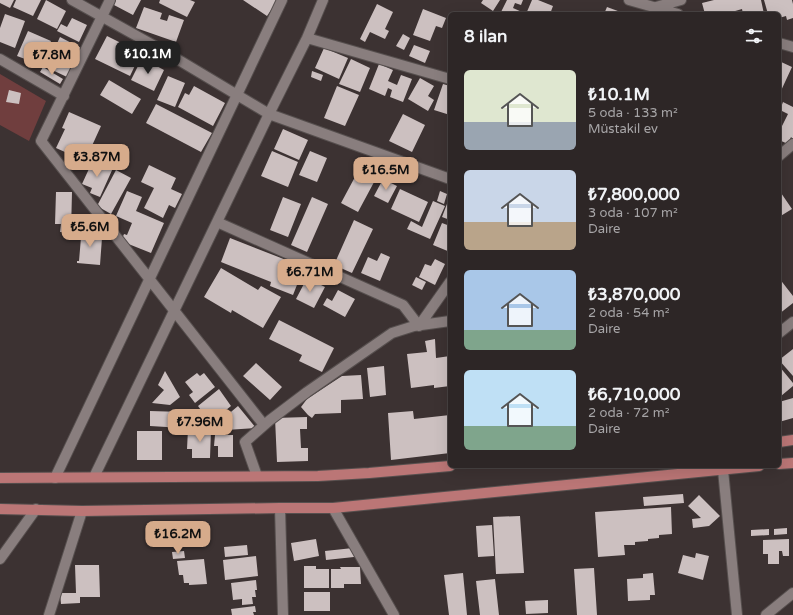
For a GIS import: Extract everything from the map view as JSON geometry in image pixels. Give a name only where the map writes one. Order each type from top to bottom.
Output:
[{"type":"main road","points":[[781,442],[793,440]]},
{"type":"main road","points":[[781,464],[793,463]]},
{"type":"main road","points":[[0,478],[318,476],[448,466]]},
{"type":"main road","points":[[0,509],[82,510],[333,508],[740,468]]},
{"type":"street","points":[[72,0],[162,50],[269,114],[448,178]]},
{"type":"street","points":[[110,0],[42,141],[264,425]]},
{"type":"street","points":[[55,478],[282,0]]},
{"type":"street","points":[[94,477],[324,0]]},
{"type":"street","points":[[629,0],[670,12]]},
{"type":"street","points":[[655,8],[681,0]]},
{"type":"street","points":[[307,38],[448,78]]},
{"type":"street","points":[[781,44],[793,47]]},
{"type":"street","points":[[0,59],[64,96]]},
{"type":"street","points":[[781,154],[793,144]]},
{"type":"street","points":[[217,222],[403,305],[419,326]]},
{"type":"street","points":[[419,326],[448,285]]},
{"type":"street","points":[[257,476],[245,442],[264,425],[307,392],[392,333],[414,326],[448,321]]},
{"type":"street","points":[[781,331],[793,322]]},
{"type":"street","points":[[722,470],[737,615]]},
{"type":"street","points":[[280,508],[283,615]]},
{"type":"street","points":[[333,508],[394,615]]},
{"type":"street","points":[[0,559],[36,509]]},
{"type":"street","points":[[50,615],[82,510]]},
{"type":"street","points":[[766,615],[793,593]]},
{"type":"shaded area","points":[[0,74],[46,101],[29,141],[0,125]]},
{"type":"building","points":[[0,0],[14,0],[10,8],[0,3]]},
{"type":"building","points":[[16,0],[41,0],[33,16],[13,7]]},
{"type":"building","points":[[46,0],[66,11],[57,29],[37,19]]},
{"type":"building","points":[[116,0],[141,0],[133,15],[114,5]]},
{"type":"building","points":[[160,0],[190,0],[195,2],[187,17],[159,3]]},
{"type":"building","points":[[243,0],[278,0],[267,16]]},
{"type":"building","points":[[483,0],[500,0],[493,11],[481,3]]},
{"type":"building","points":[[507,0],[523,0],[521,5],[515,3],[513,8],[522,12],[501,12]]},
{"type":"building","points":[[532,0],[538,0],[553,6],[551,12],[527,12]]},
{"type":"building","points":[[714,0],[761,0],[764,12],[743,12],[742,9],[732,12],[704,12],[702,3]]},
{"type":"building","points":[[764,0],[792,0],[793,18],[787,20],[786,16],[781,17],[781,12],[767,12]]},
{"type":"building","points":[[377,4],[393,12],[385,29],[389,31],[385,39],[370,32],[365,42],[360,39]]},
{"type":"building","points":[[144,7],[162,13],[160,19],[167,21],[169,15],[184,20],[176,42],[136,28]]},
{"type":"building","points":[[607,7],[621,12],[605,12]]},
{"type":"building","points":[[423,9],[446,18],[442,28],[436,26],[430,41],[413,35]]},
{"type":"building","points":[[5,14],[25,21],[15,48],[0,42],[0,28]]},
{"type":"building","points":[[72,18],[87,25],[79,42],[57,31],[61,24],[67,27]]},
{"type":"building","points":[[28,31],[51,41],[41,65],[17,56]]},
{"type":"building","points":[[403,34],[410,38],[404,50],[396,46]]},
{"type":"building","points":[[107,36],[141,53],[130,76],[95,59]]},
{"type":"building","points":[[60,37],[81,48],[67,77],[46,67]]},
{"type":"building","points":[[414,45],[430,51],[425,63],[409,56]]},
{"type":"building","points":[[324,48],[348,58],[339,79],[315,68]]},
{"type":"building","points":[[142,58],[164,70],[154,91],[131,80]]},
{"type":"building","points":[[351,59],[370,68],[360,92],[339,84]]},
{"type":"building","points":[[781,62],[792,67],[781,91]]},
{"type":"building","points":[[379,64],[393,70],[388,81],[397,85],[401,75],[412,79],[403,102],[390,97],[392,90],[388,88],[385,96],[369,89]]},
{"type":"building","points":[[43,67],[63,79],[60,84],[40,72]]},
{"type":"building","points":[[312,71],[323,75],[321,81],[311,77]]},
{"type":"building","points":[[168,76],[185,83],[175,107],[157,100]]},
{"type":"building","points":[[420,78],[434,86],[428,96],[434,100],[428,111],[408,99]]},
{"type":"building","points":[[109,80],[141,99],[132,114],[100,95]]},
{"type":"building","points":[[443,84],[448,85],[448,114],[434,110]]},
{"type":"building","points":[[194,86],[225,103],[213,126],[178,107],[185,93],[189,95]]},
{"type":"building","points":[[337,86],[359,95],[345,126],[324,118]]},
{"type":"building","points":[[9,90],[21,93],[19,104],[6,102]]},
{"type":"building","points":[[783,102],[793,107],[793,139],[791,137],[788,144],[781,141],[781,126],[788,114],[781,110]]},
{"type":"building","points":[[156,104],[212,133],[201,152],[146,123]]},
{"type":"building","points":[[69,112],[101,126],[85,161],[56,148],[65,129],[62,128]]},
{"type":"building","points":[[403,114],[425,125],[412,152],[389,141]]},
{"type":"building","points":[[283,129],[308,140],[299,160],[274,149]]},
{"type":"building","points":[[272,151],[298,162],[288,187],[261,176]]},
{"type":"building","points":[[310,151],[327,158],[317,182],[299,175]]},
{"type":"building","points":[[93,160],[113,168],[100,197],[90,193],[92,188],[82,184]]},
{"type":"building","points":[[363,162],[380,171],[358,212],[341,203]]},
{"type":"building","points":[[149,165],[176,178],[171,189],[182,194],[175,208],[169,205],[163,218],[144,208],[154,188],[141,182]]},
{"type":"building","points":[[116,170],[131,178],[111,214],[97,206]]},
{"type":"building","points":[[383,179],[397,186],[388,203],[374,196]]},
{"type":"building","points":[[400,189],[428,202],[419,222],[391,209]]},
{"type":"building","points":[[127,191],[142,197],[136,211],[164,223],[151,253],[121,241],[124,234],[127,235],[132,223],[116,216]]},
{"type":"building","points":[[440,191],[447,194],[444,204],[437,201]]},
{"type":"building","points":[[56,192],[72,192],[71,232],[60,232],[61,224],[55,224]]},
{"type":"building","points":[[781,193],[792,209],[781,216]]},
{"type":"building","points":[[283,197],[301,204],[288,237],[270,230]]},
{"type":"building","points":[[312,197],[328,204],[307,252],[291,245]]},
{"type":"building","points":[[433,201],[445,206],[430,239],[407,229],[411,221],[422,227]]},
{"type":"building","points":[[448,201],[448,219],[442,217]]},
{"type":"building","points":[[354,220],[373,229],[352,273],[334,265]]},
{"type":"building","points":[[442,223],[448,225],[448,251],[433,245]]},
{"type":"building","points":[[82,226],[102,238],[100,265],[77,263],[77,261],[79,261]]},
{"type":"building","points":[[230,238],[304,267],[293,295],[270,286],[271,282],[221,262]]},
{"type":"building","points":[[381,253],[390,257],[380,281],[361,273],[368,257],[377,261]]},
{"type":"building","points":[[435,259],[445,264],[435,285],[419,277],[425,264],[431,266]]},
{"type":"building","points":[[221,268],[258,290],[261,286],[281,297],[263,328],[232,310],[231,313],[204,297]]},
{"type":"building","points":[[416,277],[426,282],[422,290],[412,285]]},
{"type":"building","points":[[307,278],[325,287],[314,308],[296,299]]},
{"type":"building","points":[[781,281],[793,296],[793,303],[781,312]]},
{"type":"building","points":[[338,290],[355,299],[345,317],[323,305],[327,298],[332,301]]},
{"type":"building","points":[[279,320],[334,348],[322,372],[299,361],[302,355],[269,339]]},
{"type":"building","points":[[435,339],[436,358],[448,356],[448,386],[434,388],[434,385],[411,388],[407,354],[427,352],[425,341]]},
{"type":"building","points":[[793,349],[793,376],[781,362],[781,358]]},
{"type":"building","points":[[256,363],[282,387],[270,400],[243,376]]},
{"type":"building","points":[[384,366],[386,395],[370,397],[367,368]]},
{"type":"building","points":[[781,368],[793,383],[793,386],[781,396]]},
{"type":"building","points":[[165,371],[180,397],[170,405],[152,403],[164,390],[158,385]]},
{"type":"building","points":[[197,373],[200,376],[204,373],[215,387],[195,403],[189,395],[193,392],[185,382]]},
{"type":"building","points":[[361,375],[363,399],[341,400],[341,413],[315,414],[312,418],[301,407],[307,399],[342,376]]},
{"type":"building","points":[[219,389],[231,406],[210,423],[198,406]]},
{"type":"building","points":[[793,398],[793,418],[781,421],[781,401]]},
{"type":"building","points":[[238,406],[256,428],[226,430],[219,422]]},
{"type":"building","points":[[150,411],[183,412],[183,428],[150,426]]},
{"type":"building","points":[[413,411],[414,419],[448,415],[448,453],[391,460],[388,413]]},
{"type":"building","points":[[307,417],[307,429],[300,429],[301,448],[308,448],[308,461],[277,462],[275,418]]},
{"type":"building","points":[[188,429],[211,430],[210,458],[192,458],[192,449],[187,449]]},
{"type":"building","points":[[137,431],[162,431],[162,460],[137,460]]},
{"type":"building","points":[[215,435],[233,435],[233,457],[218,457],[218,446],[214,446]]},
{"type":"building","points":[[683,494],[684,503],[644,506],[643,497]]},
{"type":"building","points":[[699,495],[720,516],[709,526],[693,528],[692,519],[701,518],[688,506]]},
{"type":"building","points":[[671,507],[672,534],[659,535],[659,538],[648,539],[648,541],[635,542],[635,545],[624,545],[625,555],[598,557],[595,512]]},
{"type":"building","points":[[520,516],[524,573],[496,574],[493,517]]},
{"type":"building","points":[[492,525],[494,556],[478,557],[476,526]]},
{"type":"building","points":[[787,528],[787,534],[774,535],[774,529]]},
{"type":"building","points":[[769,529],[769,535],[751,536],[751,530]]},
{"type":"building","points":[[316,539],[319,556],[294,561],[291,543]]},
{"type":"building","points":[[789,539],[789,556],[783,556],[782,551],[779,551],[779,564],[768,564],[768,554],[763,554],[763,540]]},
{"type":"building","points":[[247,545],[248,555],[225,557],[224,547]]},
{"type":"building","points":[[353,548],[354,557],[326,560],[325,551]]},
{"type":"building","points":[[184,551],[185,558],[173,559],[172,552]]},
{"type":"building","points":[[696,553],[709,556],[703,580],[678,573],[683,555],[695,558]]},
{"type":"building","points":[[256,556],[258,576],[225,580],[223,560]]},
{"type":"building","points":[[204,559],[207,584],[189,585],[189,583],[184,583],[183,575],[179,575],[177,561]]},
{"type":"building","points":[[75,565],[99,565],[100,597],[80,597],[80,603],[61,604],[60,593],[76,593]]},
{"type":"building","points":[[304,566],[316,566],[316,569],[329,569],[329,588],[304,588]]},
{"type":"building","points":[[340,567],[360,567],[361,584],[344,584],[344,588],[331,588],[331,569],[341,569]]},
{"type":"building","points":[[594,568],[597,615],[577,615],[574,569]]},
{"type":"building","points":[[463,573],[467,615],[449,615],[444,575]]},
{"type":"building","points":[[653,573],[655,595],[650,595],[650,600],[628,601],[627,579],[643,578],[643,574]]},
{"type":"building","points":[[495,579],[499,615],[480,615],[476,581]]},
{"type":"building","points":[[256,580],[257,590],[255,590],[256,597],[252,597],[253,604],[242,605],[242,599],[233,600],[231,583]]},
{"type":"building","points":[[304,592],[330,592],[330,611],[304,611]]},
{"type":"building","points":[[548,600],[548,613],[526,614],[525,601]]},
{"type":"building","points":[[255,606],[256,612],[253,612],[254,615],[232,615],[231,609]]}]
